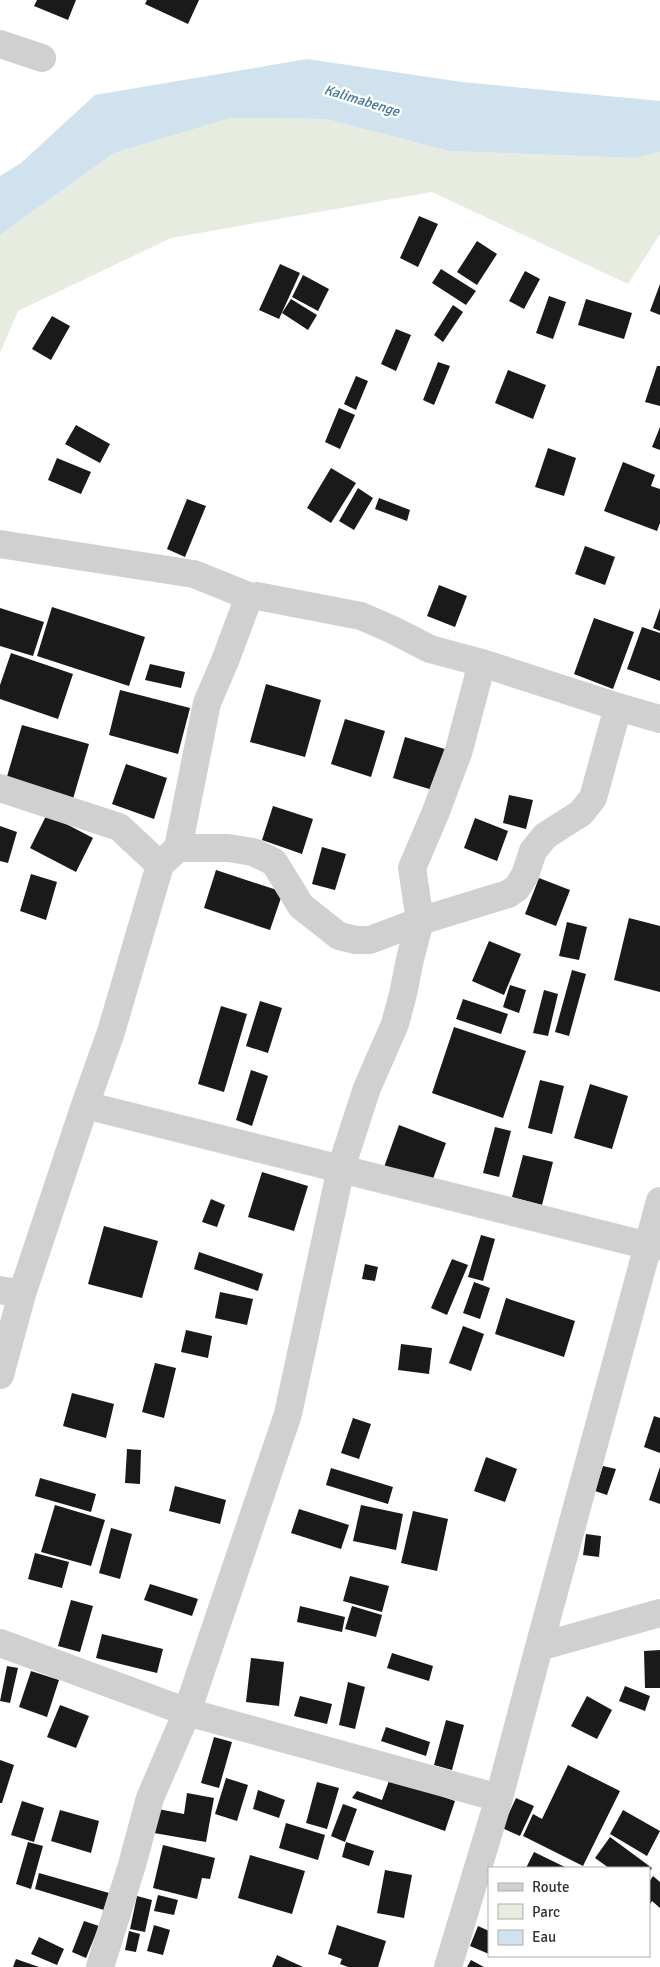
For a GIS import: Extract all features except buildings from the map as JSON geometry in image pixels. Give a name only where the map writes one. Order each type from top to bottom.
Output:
[{"type":"street","points":[[0,44],[42,58]]},
{"type":"street","points":[[0,544],[194,574],[251,596],[361,616],[430,649],[482,663],[660,719]]},
{"type":"street","points":[[0,1375],[11,1292],[85,1104],[111,1032],[169,857],[207,704],[251,596]]},
{"type":"street","points":[[100,1967],[132,1865],[150,1798],[187,1712],[288,1414],[341,1168],[367,1088],[395,1024],[420,921],[412,868],[459,750],[482,663]]},
{"type":"street","points":[[0,788],[119,827],[169,857],[228,848],[253,852],[274,862],[301,906],[339,936],[356,940],[370,940],[420,921],[508,894],[517,888],[525,876],[534,851],[545,836],[581,814],[593,798],[618,707]]},
{"type":"street","points":[[85,1104],[654,1246]]},
{"type":"street","points":[[448,1967],[499,1798],[538,1647],[654,1246],[660,1201]]},
{"type":"street","points":[[538,1647],[660,1613]]},
{"type":"street","points":[[0,1643],[187,1712],[499,1798]]},
{"type":"green space","points":[[231,118],[326,119],[449,151],[635,158],[660,152],[660,234],[628,284],[432,192],[171,238],[18,311],[0,353],[0,235],[114,153]]},
{"type":"water","name":"Kalimabenge","points":[[307,59],[462,82],[660,101],[660,152],[635,158],[449,151],[326,119],[231,118],[114,153],[0,235],[0,176],[21,163],[95,95]]}]
